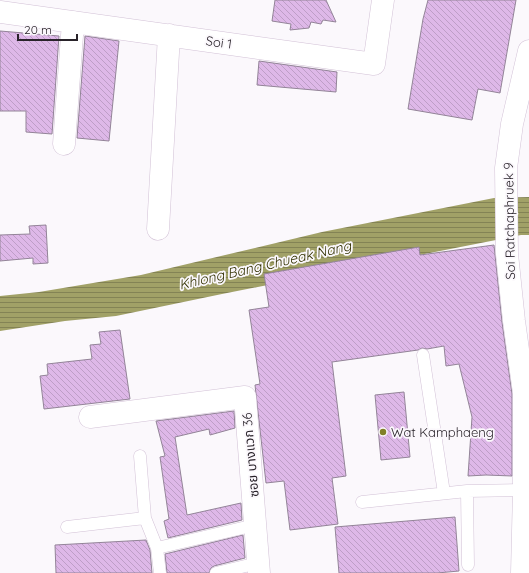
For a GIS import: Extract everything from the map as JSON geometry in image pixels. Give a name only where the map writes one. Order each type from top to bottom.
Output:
[{"type":"street","name":"Soi 1","points":[[0,12],[374,64],[383,0]]},
{"type":"street","points":[[64,144],[73,22]]},
{"type":"street","points":[[158,229],[168,35]]},
{"type":"street","name":"Soi Ratchaphruek 9","points":[[522,573],[526,403],[524,393],[521,321],[507,254],[506,168],[512,124],[529,51]]},
{"type":"street","name":"ซอย บางแวก 36","points":[[90,416],[245,397],[259,568]]},
{"type":"lane","points":[[423,355],[444,494]]},
{"type":"lane","points":[[140,456],[145,518],[157,548],[160,573]]},
{"type":"lane","points":[[362,502],[467,491],[524,490]]},
{"type":"lane","points":[[467,491],[468,565]]},
{"type":"lane","points":[[67,527],[145,518]]},
{"type":"lane","points":[[157,548],[256,525]]},
{"type":"lane","points":[[216,573],[259,568]]},
{"type":"water","name":"Khlong Bang Chueak Nang","points":[[529,197],[529,235],[521,235],[116,316],[65,321],[0,331],[0,296],[39,292],[141,275],[322,232],[494,198]]},
{"type":"building","points":[[275,0],[326,0],[336,22],[323,20],[321,24],[311,22],[309,28],[290,30],[291,24],[272,21]]},
{"type":"building","points":[[428,0],[516,0],[500,93],[478,89],[472,120],[408,109],[423,19]]},
{"type":"building","points":[[0,31],[59,36],[52,134],[26,132],[26,111],[0,111]]},
{"type":"building","points":[[85,36],[119,41],[109,141],[77,138]]},
{"type":"building","points":[[259,61],[337,72],[336,92],[257,85]]},
{"type":"building","points":[[46,225],[48,263],[33,264],[33,258],[0,261],[0,235],[30,234],[29,226]]},
{"type":"building","points":[[494,245],[502,322],[512,394],[512,476],[468,476],[472,417],[459,364],[446,366],[444,346],[332,362],[346,476],[332,478],[338,524],[290,530],[284,481],[266,483],[255,385],[260,384],[249,310],[269,307],[264,274],[419,247],[420,255]]},
{"type":"building","points":[[120,330],[130,399],[44,409],[40,376],[48,375],[47,364],[92,359],[90,345],[101,344],[99,332]]},
{"type":"building","points":[[404,392],[410,457],[381,460],[375,395]]},
{"type":"building","points":[[234,411],[235,428],[210,435],[209,429],[175,437],[187,515],[241,503],[242,520],[168,538],[164,521],[169,519],[160,457],[165,456],[156,421]]},
{"type":"building","points":[[455,517],[459,571],[437,573],[339,573],[335,527]]},
{"type":"building","points":[[243,535],[245,558],[214,566],[211,568],[209,573],[167,573],[165,554]]},
{"type":"building","points":[[146,540],[150,550],[152,573],[56,573],[55,545]]},
{"type":"place","name":"Wat Kamphaeng","points":[[383,432]]}]
